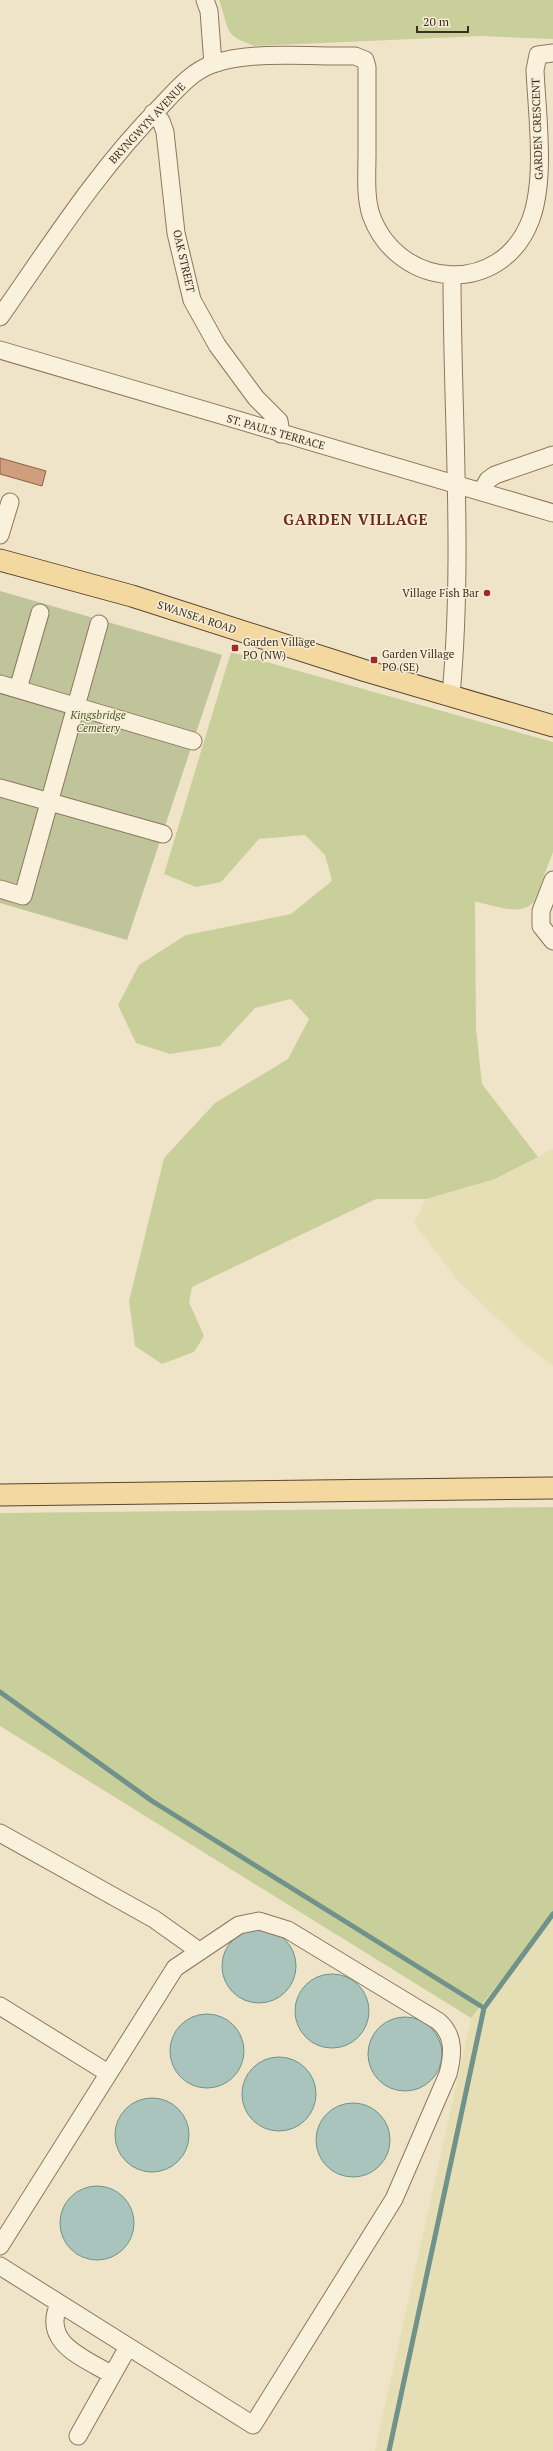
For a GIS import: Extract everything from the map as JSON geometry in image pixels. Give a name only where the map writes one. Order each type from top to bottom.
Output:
[{"type":"main road","name":"SWANSEA ROAD","points":[[0,560],[132,596],[366,671],[553,726]]},
{"type":"main road","points":[[0,1495],[553,1488]]},
{"type":"street","points":[[206,0],[209,11],[212,64]]},
{"type":"street","name":"GARDEN CRESCENT","points":[[365,60],[367,67],[368,204],[376,226],[392,249],[408,263],[431,272],[452,276],[476,272],[498,261],[520,242],[531,220],[539,180],[535,70],[546,54]]},
{"type":"street","name":"BRYNGWYN AVENUE","points":[[0,317],[104,170],[153,113],[183,83],[198,71],[212,64],[249,57],[355,56],[365,60]]},
{"type":"street","name":"OAK STREET","points":[[153,113],[161,121],[165,132],[176,233],[192,300],[217,345],[256,398],[279,421],[282,434]]},
{"type":"street","points":[[451,695],[455,661],[456,484],[452,276]]},
{"type":"street","name":"ST. PAUL'S TERRACE","points":[[0,350],[282,434],[456,484],[482,490],[553,512]]},
{"type":"street","points":[[482,490],[488,480],[495,475],[553,455]]},
{"type":"street","points":[[0,535],[10,502]]},
{"type":"street","points":[[18,689],[40,613]]},
{"type":"street","points":[[0,889],[22,896],[99,624]]},
{"type":"street","points":[[0,684],[193,741]]},
{"type":"street","points":[[0,788],[163,834]]},
{"type":"street","points":[[553,880],[542,911],[541,926],[553,941]]},
{"type":"street","points":[[0,1833],[154,1919],[199,1952]]},
{"type":"street","points":[[0,2246],[175,1968],[239,1925],[259,1921],[280,1926],[438,2021],[445,2027],[450,2036],[451,2064],[420,2143],[394,2200],[253,2425],[128,2348],[0,2266]]},
{"type":"street","points":[[0,2006],[108,2074]]},
{"type":"street","points":[[59,2304],[54,2323],[59,2340],[112,2375]]},
{"type":"street","points":[[78,2436],[128,2348]]},
{"type":"shaded area","points":[[553,1149],[553,1366],[523,1343],[459,1282],[414,1223],[426,1199],[495,1179]]},
{"type":"shaded area","points":[[553,1915],[553,2451],[375,2451],[471,2018]]},
{"type":"green space","points":[[219,0],[553,0],[553,39],[481,36],[255,46],[232,35],[227,25]]},
{"type":"green space","name":"Kingsbridge Cemetery","points":[[0,591],[222,655],[127,940],[0,903]]},
{"type":"green space","points":[[231,652],[553,742],[553,852],[534,902],[528,907],[513,910],[475,902],[476,1028],[482,1084],[538,1157],[495,1179],[426,1199],[376,1199],[192,1287],[189,1302],[204,1336],[194,1352],[162,1364],[135,1346],[129,1301],[164,1158],[215,1103],[288,1059],[309,1019],[291,999],[255,1008],[220,1046],[170,1054],[136,1043],[118,1005],[139,965],[186,935],[291,914],[332,881],[325,855],[305,835],[259,839],[221,882],[196,887],[164,874]]},
{"type":"green space","points":[[553,1507],[553,1915],[471,2018],[0,1726],[0,1513]]},
{"type":"water","points":[[252,1929],[266,1929],[280,1935],[290,1945],[296,1959],[296,1973],[290,1987],[280,1997],[266,2003],[252,2003],[238,1997],[228,1987],[222,1973],[222,1959],[228,1945],[238,1935]]},
{"type":"water","points":[[325,1974],[339,1974],[353,1980],[363,1990],[369,2004],[367,2025],[363,2032],[353,2042],[339,2048],[325,2048],[311,2042],[301,2032],[295,2018],[295,2004],[301,1990],[311,1980]]},
{"type":"water","points":[[200,2014],[214,2014],[228,2020],[238,2030],[244,2044],[242,2065],[238,2072],[228,2082],[214,2088],[200,2088],[186,2082],[176,2072],[170,2058],[170,2044],[176,2030],[186,2020]]},
{"type":"water","points":[[398,2017],[412,2017],[426,2023],[436,2033],[442,2047],[440,2068],[436,2075],[426,2085],[412,2091],[398,2091],[384,2085],[374,2075],[368,2061],[368,2047],[374,2033],[384,2023]]},
{"type":"water","points":[[272,2057],[286,2057],[300,2063],[310,2073],[316,2087],[314,2108],[310,2115],[300,2125],[286,2131],[272,2131],[258,2125],[248,2115],[242,2101],[242,2087],[248,2073],[258,2063]]},
{"type":"water","points":[[145,2098],[159,2098],[173,2104],[183,2114],[189,2128],[187,2149],[183,2156],[173,2166],[159,2172],[145,2172],[131,2166],[121,2156],[115,2142],[115,2128],[121,2114],[131,2104]]},
{"type":"water","points":[[346,2103],[360,2103],[374,2109],[384,2119],[390,2133],[388,2154],[384,2161],[374,2171],[360,2177],[346,2177],[332,2171],[322,2161],[316,2147],[316,2133],[322,2119],[332,2109]]},
{"type":"water","points":[[90,2186],[104,2186],[118,2192],[128,2202],[134,2216],[132,2237],[128,2244],[118,2254],[104,2260],[90,2260],[76,2254],[66,2244],[60,2230],[60,2216],[66,2202],[76,2192]]},
{"type":"building","points":[[0,458],[46,471],[42,486],[0,474]]},
{"type":"waterway","points":[[0,1692],[152,1801],[484,2008]]},
{"type":"waterway","points":[[389,2451],[484,2008],[553,1914]]},
{"type":"place","name":"Village Fish Bar","points":[[487,593]]},
{"type":"place","name":"Garden Village PO (NW)","points":[[235,648]]},
{"type":"place","name":"Garden Village PO (SE)","points":[[374,660]]},
{"type":"district","name":"GARDEN VILLAGE","points":[[356,520]]}]
